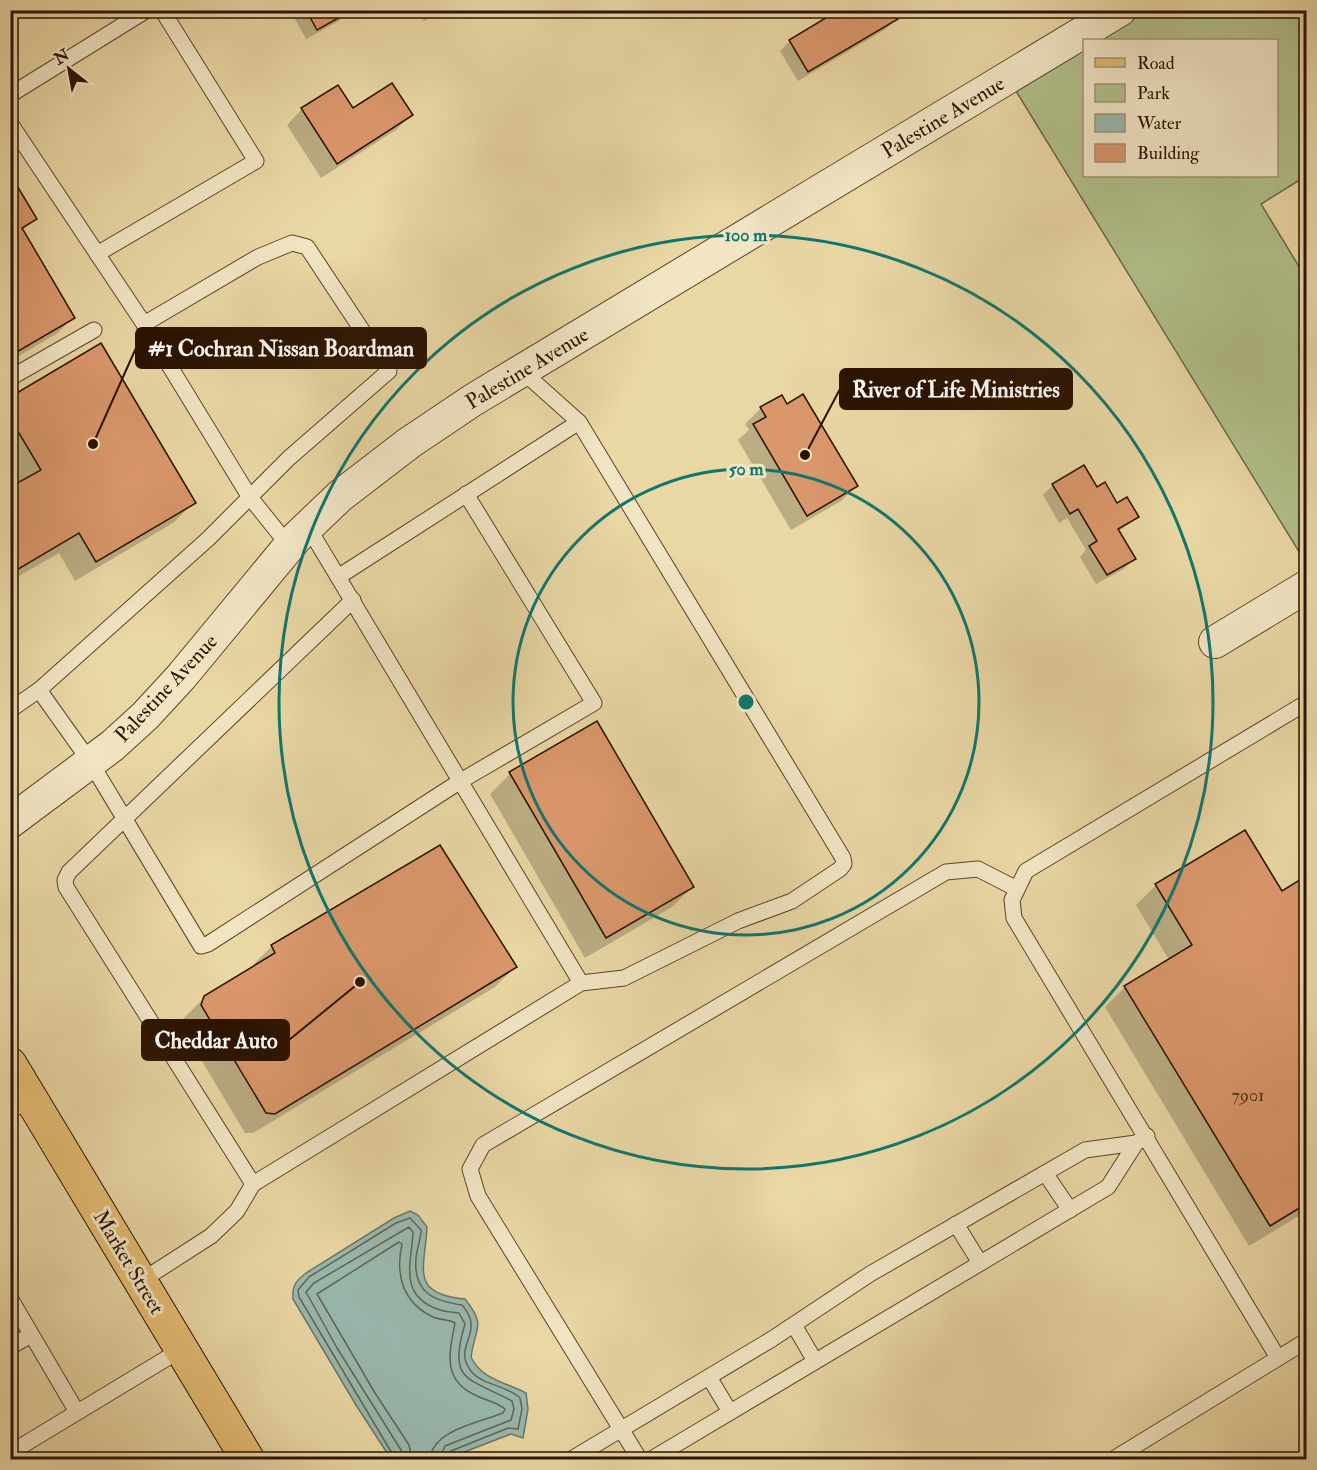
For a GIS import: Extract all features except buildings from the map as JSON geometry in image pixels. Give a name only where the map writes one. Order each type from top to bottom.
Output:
[{"type":"main road","name":"Market Street","points":[[10,1064],[21,1105],[141,1281],[248,1460]]},
{"type":"street","name":"Palestine Avenue","points":[[10,822],[91,762],[145,716],[174,685],[298,536],[340,496],[409,443],[521,370],[1120,10]]},
{"type":"street","points":[[1215,642],[1306,587]]},
{"type":"lane","points":[[10,94],[147,10]]},
{"type":"lane","points":[[98,254],[256,161],[162,10]]},
{"type":"lane","points":[[10,123],[144,324],[249,496],[298,536],[338,577],[581,983]]},
{"type":"lane","points":[[10,710],[39,690],[208,539],[289,458],[389,371],[307,247],[291,243],[258,257],[144,324]]},
{"type":"lane","points":[[10,378],[94,330]]},
{"type":"lane","points":[[141,1281],[211,1236],[237,1211],[253,1184],[581,983],[624,978],[738,921],[792,901],[844,864],[843,858],[579,422],[521,370]]},
{"type":"lane","points":[[338,577],[579,422]]},
{"type":"lane","points":[[39,690],[91,762],[201,945],[208,944],[459,782],[594,703],[466,494]]},
{"type":"lane","points":[[253,1184],[66,887],[65,880],[69,872],[353,600]]},
{"type":"lane","points":[[1278,1358],[1141,1139],[1014,918],[1012,900],[1026,871],[1304,709]]},
{"type":"lane","points":[[640,1460],[478,1196],[470,1169],[483,1145],[946,872],[978,869],[1017,889]]},
{"type":"lane","points":[[570,1460],[794,1325],[870,1274],[1085,1150],[1141,1139]]},
{"type":"lane","points":[[651,1460],[1108,1187],[1141,1139]]},
{"type":"lane","points":[[1046,1173],[1070,1210]]},
{"type":"lane","points":[[956,1224],[980,1263]]},
{"type":"lane","points":[[10,1298],[77,1412]]},
{"type":"lane","points":[[794,1325],[815,1362]]},
{"type":"lane","points":[[10,1347],[32,1335]]},
{"type":"lane","points":[[1112,1460],[1306,1341]]},
{"type":"lane","points":[[10,1453],[182,1349]]},
{"type":"lane","points":[[709,1377],[730,1412]]},
{"type":"green space","points":[[1120,11],[1306,11],[1306,176],[1261,204],[1306,278],[1306,563],[1008,78]]},
{"type":"water","points":[[410,1211],[418,1215],[427,1227],[423,1266],[428,1285],[447,1296],[465,1299],[476,1316],[478,1327],[471,1357],[475,1364],[494,1379],[526,1393],[528,1409],[523,1438],[511,1434],[446,1459],[391,1459],[293,1299],[295,1284],[306,1273],[394,1218]]},
{"type":"place","name":"#1 Cochran Nissan Boardman","points":[[93,444]]},
{"type":"place","name":"River of Life Ministries","points":[[805,455]]},
{"type":"place","name":"Cheddar Auto","points":[[360,982]]}]
